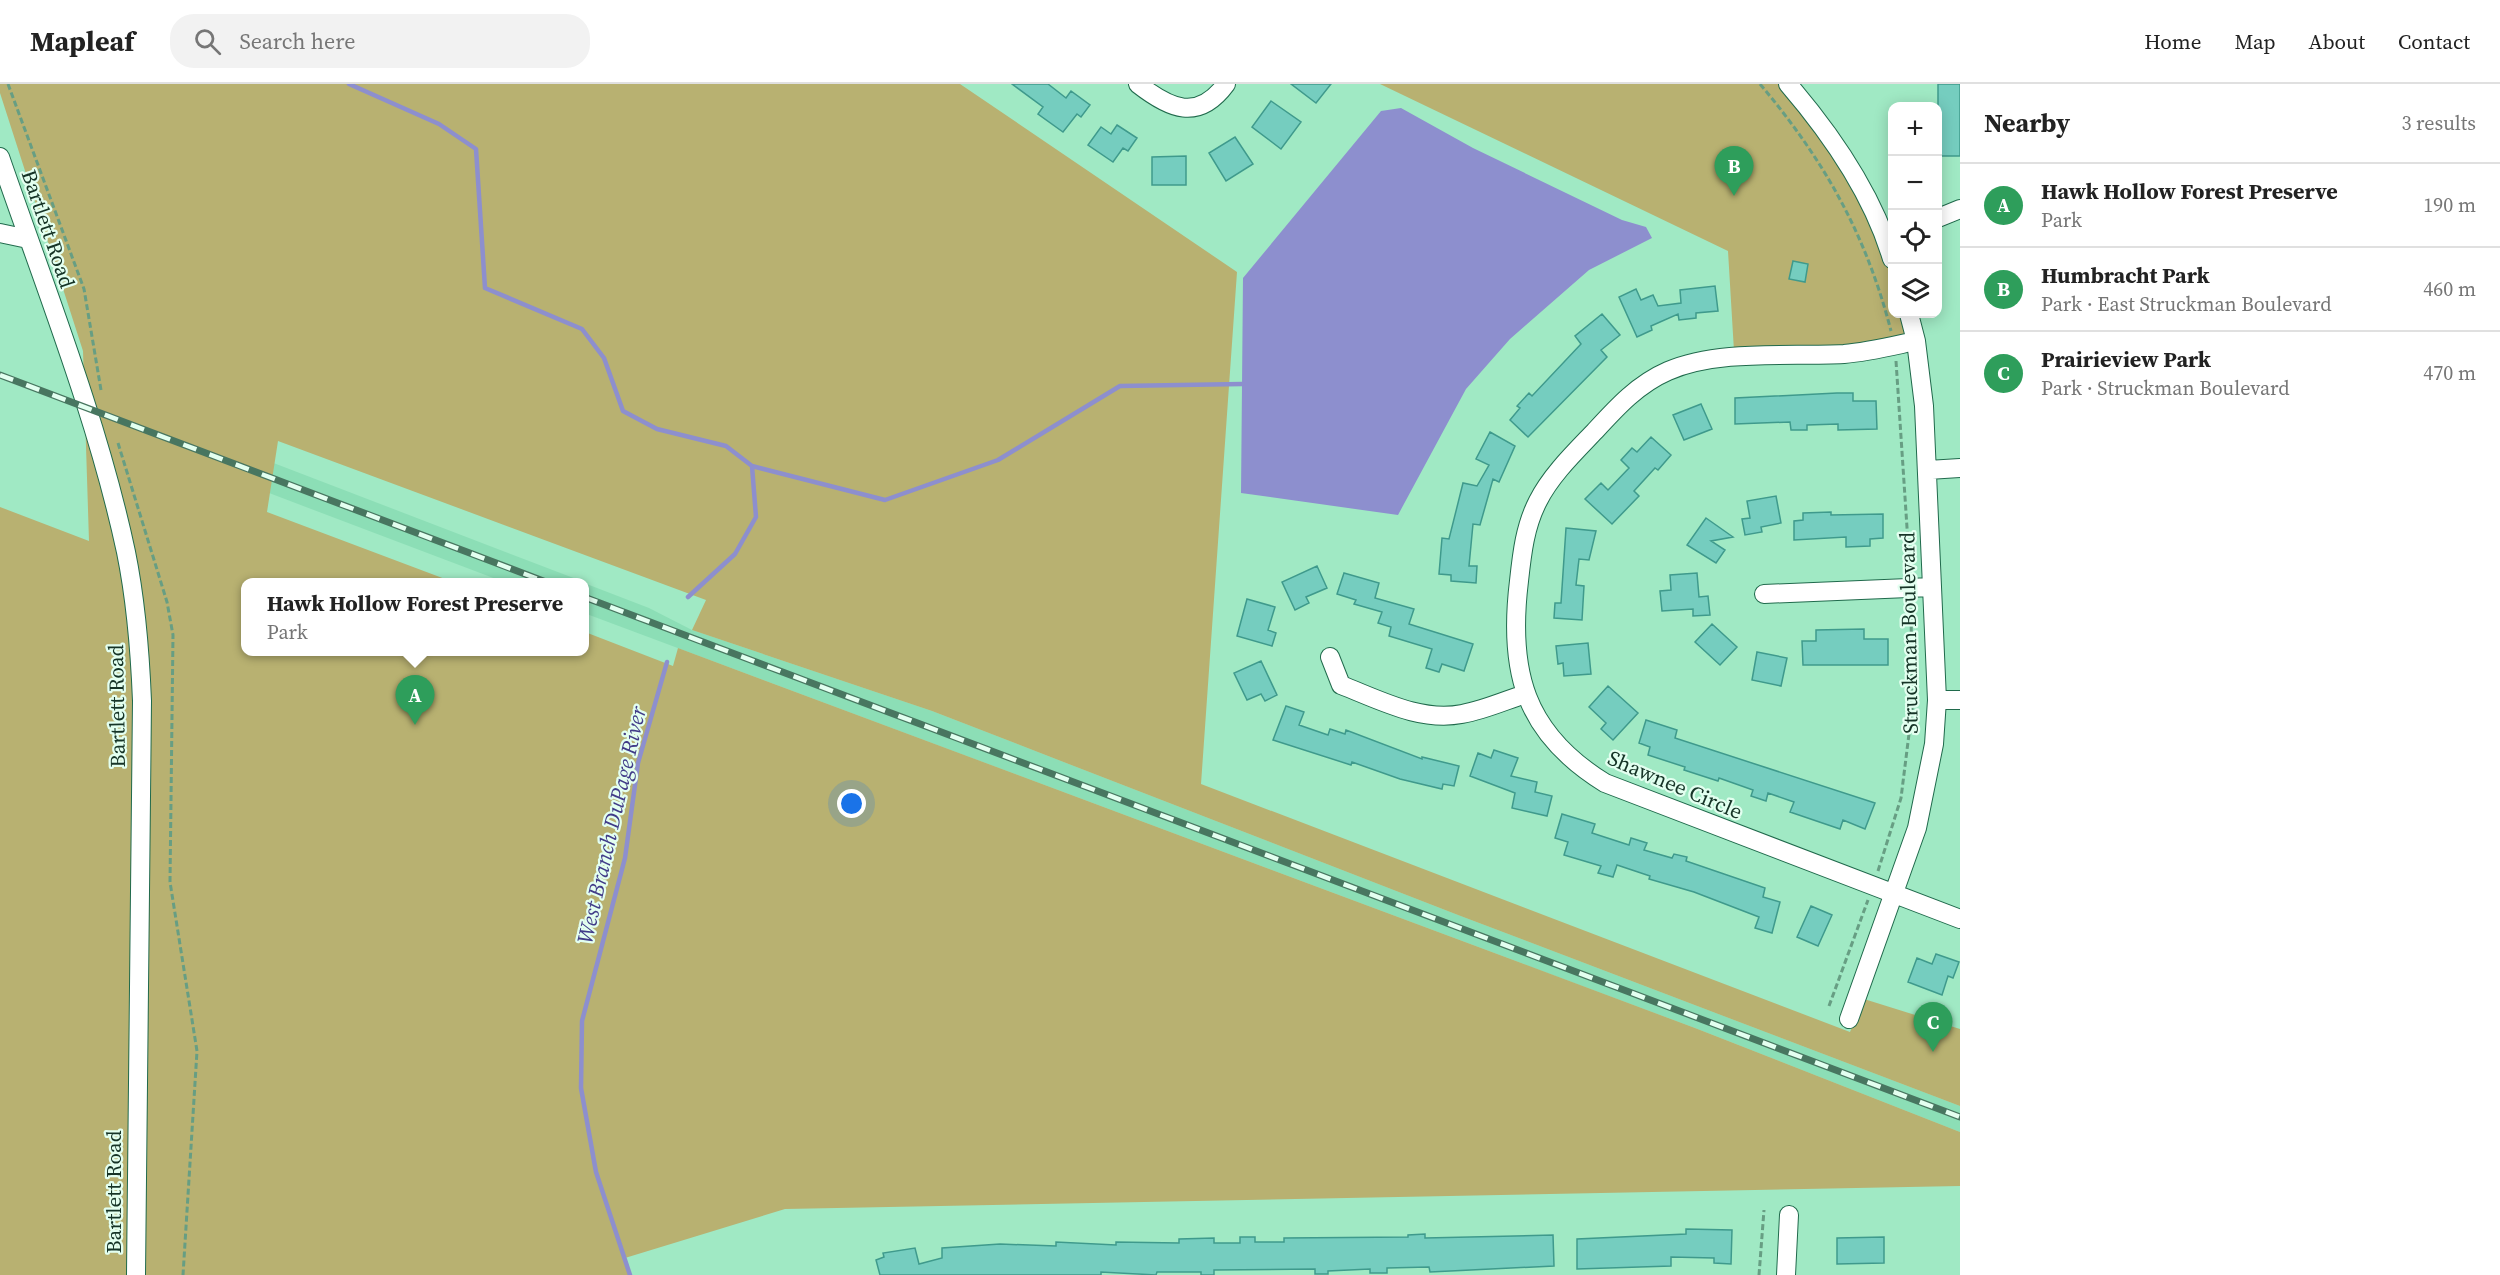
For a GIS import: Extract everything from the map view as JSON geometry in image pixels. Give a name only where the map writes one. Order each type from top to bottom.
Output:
[{"type":"street","points":[[1138,84],[1163,101],[1184,109],[1215,99],[1226,84]]},
{"type":"street","points":[[1788,84],[1830,138],[1888,235]]},
{"type":"street","name":"Bartlett Road","points":[[0,157],[98,445],[126,552],[136,619],[142,701],[136,1275]]},
{"type":"street","points":[[1942,216],[1960,209]]},
{"type":"street","points":[[0,233],[28,239]]},
{"type":"street","name":"Struckman Boulevard","points":[[1849,1019],[1917,828],[1927,791],[1937,700],[1924,406],[1916,341],[1910,318]]},
{"type":"street","name":"Shawnee Circle","points":[[1916,341],[1847,354],[1701,361],[1666,372],[1626,397],[1550,482],[1538,502],[1529,523],[1514,621],[1515,651],[1525,694],[1566,756],[1605,783],[1960,919]]},
{"type":"street","points":[[1928,470],[1960,468]]},
{"type":"street","points":[[1764,594],[1932,586]]},
{"type":"street","points":[[1330,657],[1341,685],[1413,712],[1435,716],[1464,714],[1525,694]]},
{"type":"street","points":[[1937,700],[1960,700]]},
{"type":"street","points":[[1786,1275],[1789,1215]]},
{"type":"path","points":[[8,84],[84,289],[101,390]]},
{"type":"path","points":[[1760,84],[1794,124],[1846,207],[1877,279],[1895,345],[1911,588],[1911,721],[1901,798],[1873,887],[1829,1006]]},
{"type":"path","points":[[118,442],[166,602],[173,635],[170,882],[197,1051],[183,1275]]},
{"type":"path","points":[[1759,1275],[1764,1210]]},
{"type":"shaded area","points":[[0,84],[960,84],[1237,272],[1201,784],[1850,1032],[1864,999],[1960,1029],[1960,1106],[932,711],[692,630],[706,600],[278,441],[267,512],[442,578],[241,578],[241,656],[589,656],[589,634],[673,666],[678,648],[1695,1028],[1960,1132],[1960,1186],[785,1209],[625,1258],[630,1275],[0,1275],[0,507],[89,541],[83,351],[0,93]]},
{"type":"shaded area","points":[[1380,84],[1778,84],[1812,127],[1861,200],[1888,263],[1888,318],[1904,318],[1910,337],[1851,348],[1734,351],[1728,251]]},
{"type":"shaded area","points":[[121,437],[229,446],[574,578],[493,578]]},
{"type":"shaded area","points":[[589,585],[649,608],[692,630],[932,711],[1960,1106],[1960,1132],[1695,1028],[589,615]]},
{"type":"water","points":[[1401,108],[1473,148],[1622,220],[1646,227],[1652,238],[1589,270],[1510,339],[1466,389],[1398,515],[1241,493],[1243,278],[1381,111]]},
{"type":"building","points":[[1012,84],[1048,84],[1066,98],[1071,91],[1090,105],[1081,117],[1077,114],[1063,132],[1038,114],[1043,107]]},
{"type":"building","points":[[1291,84],[1331,84],[1316,103]]},
{"type":"building","points":[[1938,84],[1960,84],[1960,156],[1942,156],[1942,102],[1938,102]]},
{"type":"building","points":[[1271,101],[1301,122],[1281,149],[1252,127]]},
{"type":"building","points":[[1117,125],[1137,138],[1128,151],[1123,148],[1113,162],[1088,145],[1101,127],[1111,134]]},
{"type":"building","points":[[1235,137],[1253,164],[1226,181],[1209,153]]},
{"type":"building","points":[[1186,156],[1186,185],[1152,185],[1152,157]]},
{"type":"building","points":[[1793,261],[1808,264],[1805,282],[1789,279]]},
{"type":"building","points":[[1715,286],[1718,311],[1696,313],[1696,318],[1679,320],[1678,314],[1651,326],[1652,330],[1637,337],[1619,297],[1636,289],[1641,300],[1653,295],[1658,306],[1681,303],[1680,290]]},
{"type":"building","points":[[1602,314],[1620,335],[1601,350],[1607,357],[1528,437],[1510,420],[1520,408],[1517,406],[1529,393],[1532,396],[1581,344],[1575,336]]},
{"type":"building","points":[[1853,393],[1853,401],[1876,401],[1877,429],[1838,430],[1838,424],[1807,425],[1807,430],[1791,430],[1790,422],[1735,424],[1735,398]]},
{"type":"building","points":[[1701,404],[1712,429],[1684,440],[1673,415]]},
{"type":"building","points":[[1490,432],[1515,446],[1499,482],[1493,479],[1480,525],[1473,524],[1469,566],[1477,566],[1476,583],[1451,581],[1451,575],[1439,574],[1442,538],[1449,539],[1463,483],[1477,486],[1489,465],[1476,459]]},
{"type":"building","points":[[1651,437],[1671,455],[1658,470],[1655,468],[1634,491],[1639,496],[1612,524],[1585,499],[1601,483],[1608,490],[1629,468],[1621,460],[1632,448],[1637,452]]},
{"type":"building","points":[[1776,496],[1781,523],[1761,527],[1762,532],[1745,535],[1742,519],[1750,518],[1747,501]]},
{"type":"building","points":[[1831,512],[1831,515],[1883,514],[1883,538],[1870,539],[1870,546],[1846,547],[1846,537],[1794,540],[1794,521],[1803,520],[1803,513]]},
{"type":"building","points":[[1706,518],[1733,537],[1711,541],[1725,550],[1716,563],[1687,545]]},
{"type":"building","points":[[1566,528],[1596,531],[1589,560],[1579,559],[1576,585],[1584,586],[1582,620],[1554,618],[1555,603],[1561,603]]},
{"type":"building","points":[[1317,566],[1327,588],[1306,597],[1309,603],[1295,610],[1282,582]]},
{"type":"building","points":[[1344,573],[1379,583],[1375,598],[1414,609],[1409,624],[1473,644],[1464,671],[1442,664],[1439,672],[1426,668],[1432,649],[1389,636],[1391,627],[1378,623],[1382,612],[1354,604],[1356,600],[1337,594]]},
{"type":"building","points":[[1697,573],[1699,597],[1708,596],[1710,615],[1693,616],[1693,609],[1662,611],[1660,591],[1671,590],[1670,575]]},
{"type":"building","points":[[1247,599],[1275,607],[1268,630],[1276,633],[1272,646],[1237,636]]},
{"type":"building","points":[[1712,624],[1737,647],[1720,665],[1695,642]]},
{"type":"building","points":[[1864,629],[1864,639],[1888,639],[1888,665],[1803,665],[1802,641],[1816,641],[1816,630]]},
{"type":"building","points":[[1588,643],[1591,674],[1564,676],[1563,663],[1558,664],[1556,646]]},
{"type":"building","points":[[1757,652],[1787,658],[1781,686],[1752,680]]},
{"type":"building","points":[[1261,661],[1277,695],[1265,701],[1261,694],[1247,700],[1234,673]]},
{"type":"building","points":[[1608,686],[1638,713],[1613,740],[1601,729],[1606,723],[1589,707]]},
{"type":"building","points":[[1286,706],[1304,712],[1299,725],[1328,735],[1330,729],[1345,734],[1346,730],[1422,759],[1422,757],[1459,766],[1454,786],[1443,784],[1442,789],[1400,779],[1352,762],[1351,765],[1273,740]]},
{"type":"building","points":[[1646,720],[1677,730],[1675,738],[1875,803],[1865,829],[1843,820],[1840,829],[1790,812],[1794,802],[1768,793],[1766,801],[1751,796],[1753,790],[1719,778],[1718,781],[1684,770],[1685,767],[1648,755],[1650,747],[1639,743]]},
{"type":"building","points":[[1494,750],[1518,758],[1511,776],[1537,782],[1535,792],[1552,796],[1547,816],[1512,808],[1515,793],[1470,776],[1478,753],[1491,758]]},
{"type":"building","points":[[1562,814],[1595,824],[1592,833],[1629,845],[1631,838],[1647,843],[1644,850],[1672,858],[1674,854],[1687,857],[1686,861],[1765,888],[1763,897],[1780,902],[1772,933],[1755,928],[1759,917],[1694,892],[1649,879],[1650,876],[1617,865],[1613,877],[1598,873],[1601,866],[1564,855],[1568,842],[1555,838]]},
{"type":"building","points":[[1811,906],[1832,915],[1818,946],[1797,937]]},
{"type":"building","points":[[1936,954],[1959,962],[1953,978],[1948,976],[1942,995],[1908,982],[1917,958],[1932,964]]},
{"type":"building","points":[[1686,1229],[1732,1230],[1731,1264],[1714,1263],[1714,1258],[1671,1257],[1671,1266],[1577,1269],[1577,1239],[1686,1234]]},
{"type":"building","points":[[1425,1234],[1425,1238],[1553,1235],[1554,1266],[1430,1272],[1429,1267],[1387,1268],[1387,1273],[1370,1273],[1370,1269],[1328,1271],[1328,1274],[1315,1274],[1315,1269],[1214,1270],[1214,1275],[1201,1275],[1201,1272],[1157,1272],[1156,1275],[1101,1272],[1101,1275],[880,1275],[876,1260],[884,1257],[883,1253],[915,1248],[919,1264],[942,1258],[942,1248],[1000,1244],[1056,1246],[1056,1242],[1116,1245],[1116,1242],[1179,1243],[1179,1239],[1214,1238],[1214,1243],[1240,1243],[1240,1237],[1255,1237],[1255,1242],[1284,1242],[1284,1238],[1408,1237],[1408,1235]]},
{"type":"building","points":[[1884,1237],[1884,1263],[1837,1264],[1837,1238]]},
{"type":"waterway","name":"West Branch DuPage River","points":[[349,84],[439,124],[476,149],[485,288],[582,329],[604,358],[623,411],[657,429],[726,446],[752,466],[756,517],[735,554],[688,597]]},
{"type":"waterway","points":[[752,466],[885,500],[998,460],[1120,386],[1242,384]]},
{"type":"waterway","name":"West Branch DuPage River","points":[[630,1275],[596,1172],[581,1088],[582,1021],[625,858],[638,763],[667,662]]},
{"type":"railway","points":[[0,375],[535,578]]},
{"type":"railway","points":[[589,599],[1960,1117]]},
{"type":"place","name":"Humbracht Park","points":[[1734,196]]},
{"type":"place","name":"Hawk Hollow Forest Preserve","points":[[415,725]]},
{"type":"place","name":"Prairieview Park","points":[[1933,1052]]}]
